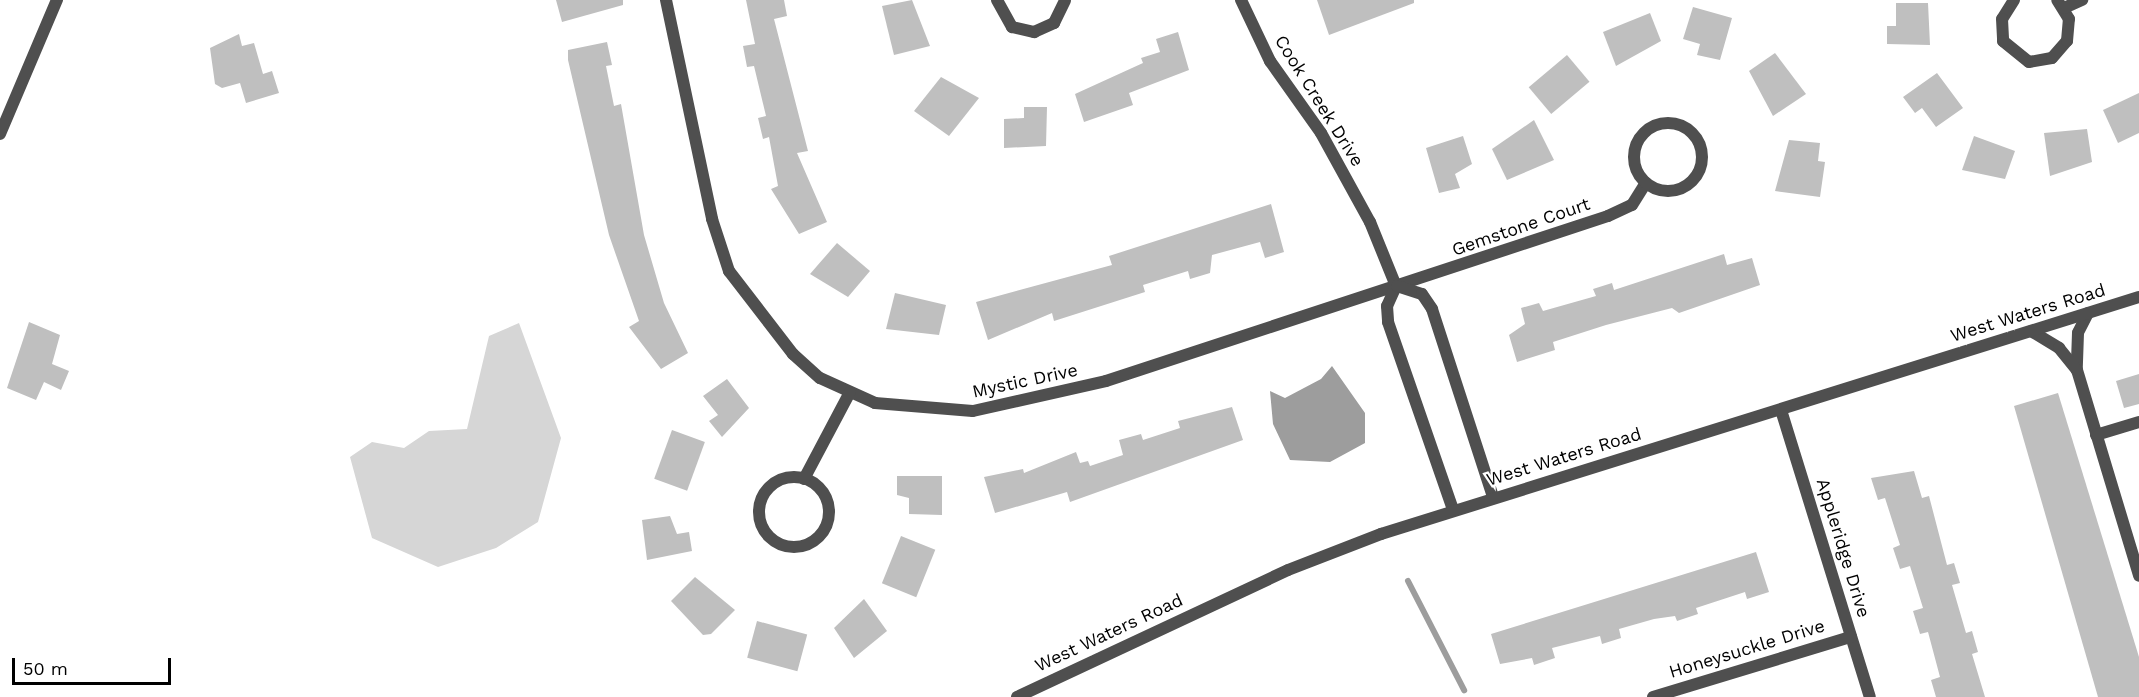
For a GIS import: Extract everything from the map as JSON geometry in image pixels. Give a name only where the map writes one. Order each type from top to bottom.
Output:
[{"type":"street","points":[[0,134],[57,0]]},
{"type":"street","name":"Mystic Drive","points":[[666,0],[712,219],[729,271],[793,354],[820,378],[875,403],[929,411],[994,407],[1106,381],[1396,286]]},
{"type":"street","points":[[997,0],[1012,27],[1034,32],[1054,23],[1065,0]]},
{"type":"street","name":"Cook Creek Drive","points":[[1241,0],[1270,61],[1321,133],[1370,222],[1396,286]]},
{"type":"street","points":[[2014,0],[2001,30],[2009,51],[2029,62],[2061,51],[2070,30],[2061,4],[2082,0]]},
{"type":"street","points":[[1664,123],[1695,135],[1703,156],[1688,186],[1666,192],[1646,183],[1635,164],[1644,133],[1664,123]]},
{"type":"street","name":"Gemstone Court","points":[[1396,286],[1608,216],[1632,205],[1646,183]]},
{"type":"street","points":[[1453,510],[1388,322],[1387,306],[1396,286],[1422,294],[1432,309],[1493,497]]},
{"type":"street","name":"West Waters Road","points":[[1017,697],[1288,570],[1453,510],[2139,297]]},
{"type":"street","points":[[2088,313],[2078,333],[2077,370],[2139,576]]},
{"type":"street","points":[[2031,331],[2059,348],[2077,370]]},
{"type":"street","points":[[804,479],[850,392]]},
{"type":"street","name":"Appleridge Drive","points":[[1781,410],[1870,697]]},
{"type":"street","points":[[2096,435],[2139,422]]},
{"type":"street","points":[[804,479],[823,493],[827,522],[808,544],[784,546],[766,534],[760,502],[772,484],[804,479]]},
{"type":"street","name":"Honeysuckle Drive","points":[[1653,697],[1851,637]]},
{"type":"shaded area","points":[[519,323],[561,438],[538,522],[496,548],[438,567],[372,538],[350,457],[372,442],[404,448],[429,431],[467,429],[489,336]]},
{"type":"shaded area","points":[[1332,366],[1365,413],[1365,443],[1330,462],[1290,460],[1273,424],[1270,391],[1285,398],[1321,379]]},
{"type":"building","points":[[556,0],[623,0],[623,5],[562,22]]},
{"type":"building","points":[[746,0],[784,0],[787,16],[774,19],[808,151],[797,153],[827,222],[799,234],[771,189],[778,186],[769,137],[763,139],[758,118],[766,116],[754,66],[747,67],[743,46],[755,44]]},
{"type":"building","points":[[912,0],[930,46],[894,55],[882,6]]},
{"type":"building","points":[[1317,0],[1414,0],[1414,3],[1329,35]]},
{"type":"building","points":[[1896,3],[1928,3],[1930,45],[1887,44],[1887,26],[1896,26]]},
{"type":"building","points":[[1693,7],[1732,18],[1720,60],[1697,55],[1700,44],[1683,39]]},
{"type":"building","points":[[1650,13],[1661,41],[1616,66],[1603,32]]},
{"type":"building","points":[[1178,32],[1189,70],[1129,93],[1133,105],[1084,122],[1075,94],[1143,63],[1141,58],[1160,52],[1156,39]]},
{"type":"building","points":[[239,34],[242,46],[254,43],[263,74],[272,71],[279,93],[246,103],[240,83],[222,88],[215,84],[210,48]]},
{"type":"building","points":[[607,42],[612,65],[606,66],[614,106],[621,104],[644,235],[664,303],[688,353],[661,369],[629,327],[639,321],[609,235],[568,60],[568,50]]},
{"type":"building","points":[[1775,53],[1806,94],[1773,116],[1749,71]]},
{"type":"building","points":[[1567,55],[1589,82],[1551,114],[1529,87]]},
{"type":"building","points":[[1937,73],[1963,108],[1936,127],[1922,108],[1915,113],[1903,97]]},
{"type":"building","points":[[941,77],[979,98],[949,136],[914,111]]},
{"type":"building","points":[[2139,93],[2139,133],[2118,143],[2103,110]]},
{"type":"building","points":[[1024,107],[1047,107],[1046,146],[1004,148],[1004,119],[1024,118]]},
{"type":"building","points":[[1534,120],[1554,160],[1507,180],[1492,149]]},
{"type":"building","points":[[2087,129],[2092,162],[2050,176],[2044,133]]},
{"type":"building","points":[[1463,136],[1472,164],[1455,174],[1460,188],[1439,193],[1426,148]]},
{"type":"building","points":[[1974,136],[2015,151],[2005,179],[1962,170]]},
{"type":"building","points":[[1789,140],[1820,143],[1818,161],[1825,162],[1820,197],[1775,191]]},
{"type":"building","points":[[1271,204],[1284,252],[1265,258],[1260,242],[1212,255],[1210,273],[1190,279],[1188,271],[1143,285],[1145,292],[1054,321],[1052,313],[988,340],[976,302],[1112,265],[1109,256]]},
{"type":"building","points":[[837,243],[870,271],[848,297],[810,274]]},
{"type":"building","points":[[1724,254],[1727,265],[1752,258],[1760,285],[1679,313],[1672,308],[1606,325],[1553,342],[1555,350],[1517,362],[1509,335],[1525,324],[1521,308],[1539,303],[1543,311],[1596,296],[1593,289],[1612,283],[1614,290]]},
{"type":"building","points":[[895,293],[946,305],[939,335],[886,329]]},
{"type":"building","points":[[29,322],[60,335],[52,364],[69,371],[61,390],[44,382],[36,400],[7,388]]},
{"type":"building","points":[[2139,374],[2139,404],[2124,408],[2116,381]]},
{"type":"building","points":[[727,379],[749,408],[722,437],[709,421],[718,415],[703,396]]},
{"type":"building","points":[[2058,393],[2139,657],[2139,697],[2098,697],[2014,406]]},
{"type":"building","points":[[1232,407],[1243,440],[1070,502],[1067,492],[995,513],[984,477],[1023,469],[1024,473],[1076,452],[1080,463],[1088,461],[1090,466],[1123,455],[1119,440],[1141,434],[1143,440],[1180,428],[1178,421]]},
{"type":"building","points":[[672,430],[705,442],[687,491],[654,479]]},
{"type":"building","points":[[1914,471],[1922,498],[1929,496],[1947,565],[1954,563],[1960,583],[1952,585],[1966,633],[1972,631],[1978,652],[1972,654],[1985,697],[1936,697],[1931,680],[1940,677],[1928,632],[1920,634],[1913,611],[1923,608],[1910,566],[1900,569],[1893,548],[1900,545],[1885,498],[1878,500],[1871,478]]},
{"type":"building","points":[[897,476],[942,476],[942,515],[909,514],[909,498],[897,495]]},
{"type":"building","points":[[670,516],[677,534],[689,532],[692,551],[647,560],[642,520]]},
{"type":"building","points":[[901,536],[935,550],[916,597],[882,583]]},
{"type":"building","points":[[1756,552],[1769,592],[1747,599],[1745,592],[1696,608],[1698,614],[1677,621],[1675,616],[1654,619],[1619,629],[1621,638],[1602,644],[1600,636],[1552,648],[1555,658],[1534,665],[1532,658],[1500,664],[1491,634]]},
{"type":"building","points":[[695,577],[735,610],[711,634],[703,635],[671,601]]},
{"type":"building","points":[[864,599],[887,631],[854,658],[834,628]]},
{"type":"building","points":[[757,621],[807,634],[797,671],[747,658]]},
{"type":"waterway","points":[[1408,581],[1464,690]]}]
